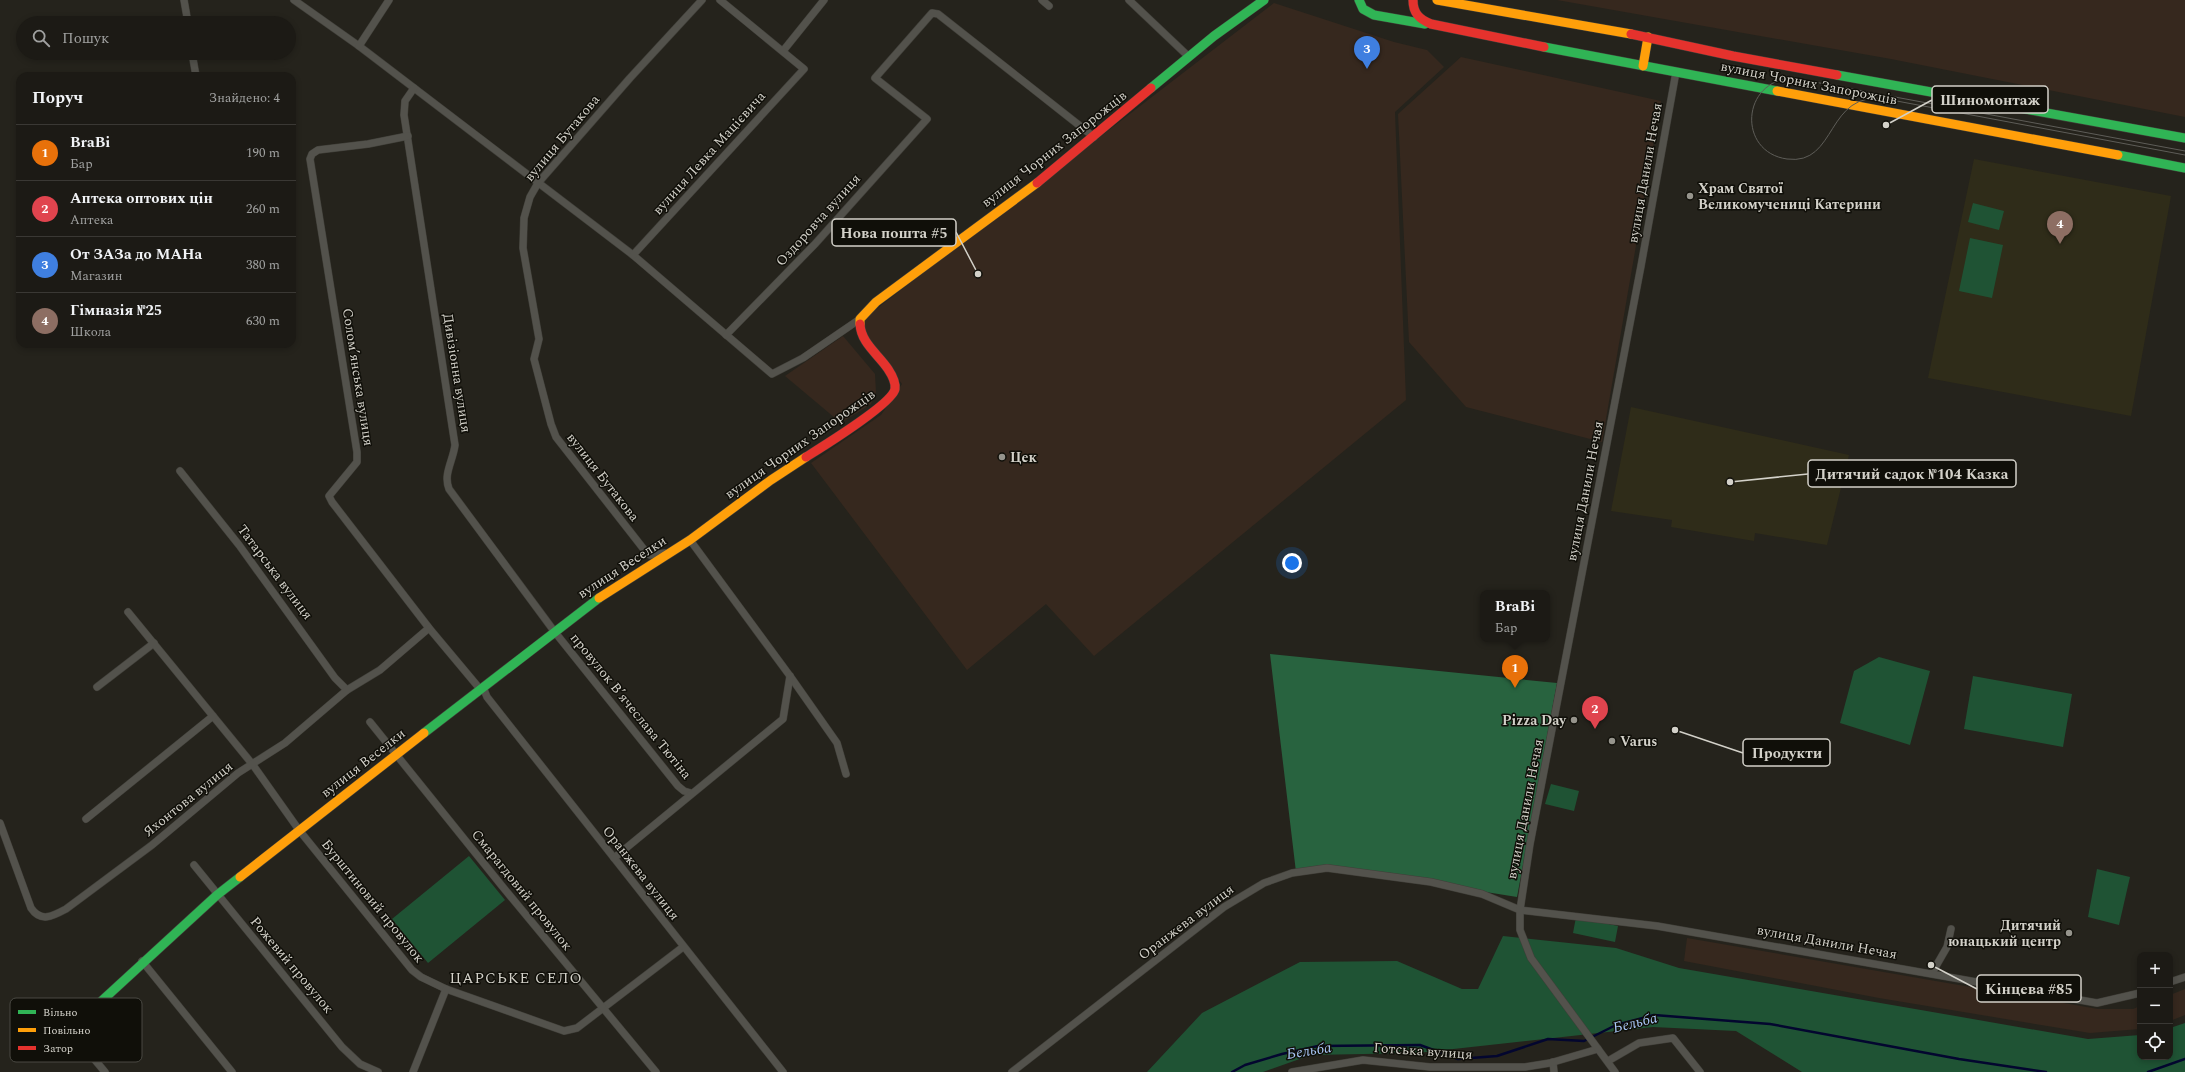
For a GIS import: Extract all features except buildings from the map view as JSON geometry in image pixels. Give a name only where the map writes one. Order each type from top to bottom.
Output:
[{"type":"street","points":[[184,0],[187,16]]},
{"type":"street","points":[[294,0],[359,46],[633,255],[726,335]]},
{"type":"street","points":[[359,46],[388,0]]},
{"type":"street","name":"вулиця Бутакова","points":[[671,552],[650,555],[646,552],[556,437],[534,359],[539,339],[523,248],[524,218],[530,197],[538,183],[630,78],[702,0]]},
{"type":"street","points":[[720,0],[783,51],[824,0]]},
{"type":"street","points":[[1042,0],[1049,6]]},
{"type":"street","points":[[1129,0],[1188,56]]},
{"type":"street","name":"вулиця Чорних Запорожців","points":[[726,335],[772,374],[803,358],[860,318],[876,302],[1043,178],[1094,137],[1188,56],[1264,0]]},
{"type":"street","name":"вулиця Чорних Запорожців","points":[[1359,0],[1364,9],[1374,15],[2185,168]]},
{"type":"street","points":[[1413,0],[1414,11],[1427,24]]},
{"type":"street","name":"вулиця Чорних Запорожців","points":[[1437,0],[1648,37],[1733,56],[2185,138]]},
{"type":"street","name":"Оздоровча вулиця","points":[[726,335],[815,244],[927,119],[875,78],[932,13],[934,13],[1094,137]]},
{"type":"street","points":[[1643,66],[1648,37]]},
{"type":"street","name":"вулиця Левка Мацієвича","points":[[633,255],[804,69],[783,51]]},
{"type":"street","points":[[193,60],[195,72]]},
{"type":"street","name":"вулиця Данили Нечая","points":[[1676,72],[1641,266],[1530,844],[1520,910],[1657,926],[2097,1002],[2137,994]]},
{"type":"street","name":"Дивізіонна вулиця","points":[[414,88],[405,101],[404,115],[455,445],[454,457],[446,482],[449,489],[554,631]]},
{"type":"street","name":"Соломʼянська вулиця","points":[[408,136],[368,144],[318,150],[312,154],[310,159],[357,452],[357,462],[329,496],[332,502],[429,628],[481,688]]},
{"type":"street","name":"вулиця Чорних Запорожців","points":[[690,540],[771,480],[845,432],[890,398],[895,390],[895,382],[889,370],[861,335],[860,318]]},
{"type":"street","name":"Татарська вулиця","points":[[180,471],[239,545],[335,678],[347,690]]},
{"type":"street","points":[[690,540],[790,676],[836,743],[846,774]]},
{"type":"street","name":"вулиця Веселки","points":[[103,998],[142,961],[217,894],[395,755],[554,631],[613,588],[690,540]]},
{"type":"street","name":"Бурштиновий провулок","points":[[128,612],[253,766],[299,830],[412,970],[446,989],[564,1031],[576,1028],[683,947]]},
{"type":"street","name":"Яхонтова вулиця","points":[[0,824],[35,914],[41,918],[50,918],[66,909],[146,850],[234,777],[253,766],[285,743],[347,690],[380,670],[429,628]]},
{"type":"street","name":"провулок Вʼячеслава Тютіна","points":[[554,631],[678,786],[684,791],[691,793]]},
{"type":"street","points":[[97,687],[154,643]]},
{"type":"street","name":"провулок Вʼячеслава Тютіна","points":[[614,858],[691,793],[783,719],[790,676]]},
{"type":"street","name":"Оранжева вулиця","points":[[481,688],[683,947],[783,1072]]},
{"type":"street","points":[[86,819],[212,716]]},
{"type":"street","name":"Смарагдовий провулок","points":[[370,722],[395,755],[656,1072]]},
{"type":"street","name":"Рожевий провулок","points":[[194,865],[342,1047],[360,1064],[378,1072]]},
{"type":"street","name":"Оранжева вулиця","points":[[1012,1072],[1224,907],[1264,883],[1292,873],[1327,868],[1431,882],[1482,894],[1520,910]]},
{"type":"street","points":[[1520,910],[1520,930],[1531,958],[1615,1072]]},
{"type":"street","points":[[1932,973],[1947,947],[1951,929]]},
{"type":"street","points":[[142,961],[232,1072]]},
{"type":"street","points":[[2173,981],[2185,977]]},
{"type":"street","points":[[413,1072],[446,989]]},
{"type":"street","points":[[1608,1061],[1639,1043],[1673,1038],[1700,1072]]},
{"type":"street","name":"Готська вулиця","points":[[1292,1072],[1363,1060],[1430,1067],[1525,1067],[1553,1062],[1596,1046]]},
{"type":"street","points":[[96,1062],[104,1072]]},
{"type":"street","points":[[1553,1062],[1554,1072]]},
{"type":"shaded area","points":[[1557,0],[2185,0],[2185,117],[1891,59]]},
{"type":"shaded area","points":[[1274,3],[1394,42],[1427,50],[1444,67],[1395,112],[1406,400],[1094,656],[1046,604],[967,670],[811,463],[881,415],[902,384],[864,331],[862,320]]},
{"type":"shaded area","points":[[1461,57],[1661,101],[1602,442],[1466,407],[1409,342],[1398,114]]},
{"type":"shaded area","points":[[1974,159],[2171,196],[2131,416],[1928,378]]},
{"type":"shaded area","points":[[843,336],[875,374],[876,392],[871,404],[841,423],[785,376]]},
{"type":"shaded area","points":[[1631,407],[1849,455],[1827,545],[1755,533],[1754,541],[1671,527],[1672,520],[1611,511]]},
{"type":"shaded area","points":[[1687,938],[2098,1009],[2133,1009],[2137,1007],[2137,1029],[2090,1033],[1879,998],[1684,961]]},
{"type":"shaded area","points":[[2185,989],[2185,1015],[2173,1020],[2173,994]]},
{"type":"green space","points":[[1973,203],[2004,211],[1999,230],[1968,222]]},
{"type":"green space","points":[[1970,238],[2003,245],[1992,298],[1959,291]]},
{"type":"green space","points":[[1270,654],[1557,683],[1517,897],[1355,871],[1296,872]]},
{"type":"green space","points":[[1879,657],[1930,671],[1910,745],[1840,723],[1854,671]]},
{"type":"green space","points":[[1973,676],[2072,694],[2063,747],[1964,729]]},
{"type":"green space","points":[[1551,784],[1579,791],[1574,811],[1545,804]]},
{"type":"green space","points":[[469,856],[505,900],[428,963],[392,919]]},
{"type":"green space","points":[[2097,869],[2130,877],[2119,925],[2088,917]]},
{"type":"green space","points":[[1576,917],[1618,926],[1615,942],[1573,933]]},
{"type":"green space","points":[[1503,936],[1616,948],[1679,968],[2088,1039],[2137,1035],[2137,1060],[2173,1060],[2173,1027],[2185,1023],[2185,1072],[1802,1072],[1736,1031],[1653,1027],[1417,1053],[1311,1055],[1263,1072],[1147,1072],[1202,1013],[1300,962],[1397,961],[1462,989],[1478,989]]},
{"type":"waterway","name":"Бельба","points":[[1232,1072],[1245,1065],[1282,1054],[1318,1046],[1420,1045],[1458,1059],[1497,1056],[1548,1039],[1584,1041],[1616,1025],[1654,1015],[1770,1024],[1959,1059],[2046,1072]]},
{"type":"waterway","name":"Бельба","points":[[2148,1072],[2185,1059]]},
{"type":"tram line","points":[[2185,151],[1793,78],[1776,82],[1763,91],[1755,103],[1752,117],[1753,131],[1760,144],[1771,154],[1787,159],[1803,158],[1815,151],[1825,141],[1841,116],[1852,106],[1866,99],[1886,99],[2185,155]]},
{"type":"traffic: fast","points":[[1151,88],[1214,36],[1264,0]]},
{"type":"traffic: fast","points":[[1359,0],[1363,9],[1374,15],[1425,24]]},
{"type":"traffic: fast","points":[[1544,47],[1777,91]]},
{"type":"traffic: fast","points":[[1837,75],[2185,138]]},
{"type":"traffic: fast","points":[[2118,155],[2185,168]]},
{"type":"traffic: fast","points":[[424,733],[599,598]]},
{"type":"traffic: fast","points":[[105,998],[217,895],[240,877]]},
{"type":"traffic: slow","points":[[1437,0],[1631,34]]},
{"type":"traffic: slow","points":[[1643,66],[1648,37]]},
{"type":"traffic: slow","points":[[1777,91],[2118,155]]},
{"type":"traffic: slow","points":[[860,324],[860,319],[876,302],[1037,183]]},
{"type":"traffic: slow","points":[[599,598],[690,540],[771,480],[806,457]]},
{"type":"traffic: slow","points":[[240,877],[424,733]]},
{"type":"traffic: jam","points":[[1413,0],[1414,9],[1420,18],[1431,24],[1544,47]]},
{"type":"traffic: jam","points":[[1631,34],[1733,56],[1837,75]]},
{"type":"traffic: jam","points":[[1037,183],[1151,88]]},
{"type":"traffic: jam","points":[[806,457],[882,405],[891,396],[895,389],[891,374],[863,337],[860,324]]},
{"type":"place","name":"От ЗАЗа до МАНа","points":[[1367,69]]},
{"type":"place","name":"Шиномонтаж","points":[[1886,125]]},
{"type":"place","name":"Храм Святої Великомучениці Катерини","points":[[1690,196]]},
{"type":"place","name":"Гімназія №25","points":[[2060,244]]},
{"type":"place","name":"Нова пошта #5","points":[[978,274]]},
{"type":"place","name":"Цек","points":[[1002,457]]},
{"type":"place","name":"Дитячий садок №104 Казка","points":[[1730,482]]},
{"type":"place","name":"BraBi","points":[[1515,688]]},
{"type":"place","name":"Pizza Day","points":[[1574,720]]},
{"type":"place","name":"Аптека оптових цін","points":[[1595,729]]},
{"type":"place","name":"Продукти","points":[[1675,730]]},
{"type":"place","name":"Varus","points":[[1612,741]]},
{"type":"place","name":"Дитячий юнацький центр","points":[[2069,933]]},
{"type":"place","name":"Кінцева #85","points":[[1931,965]]},
{"type":"district","name":"ЦАРСЬКЕ СЕЛО","points":[[516,978]]}]
